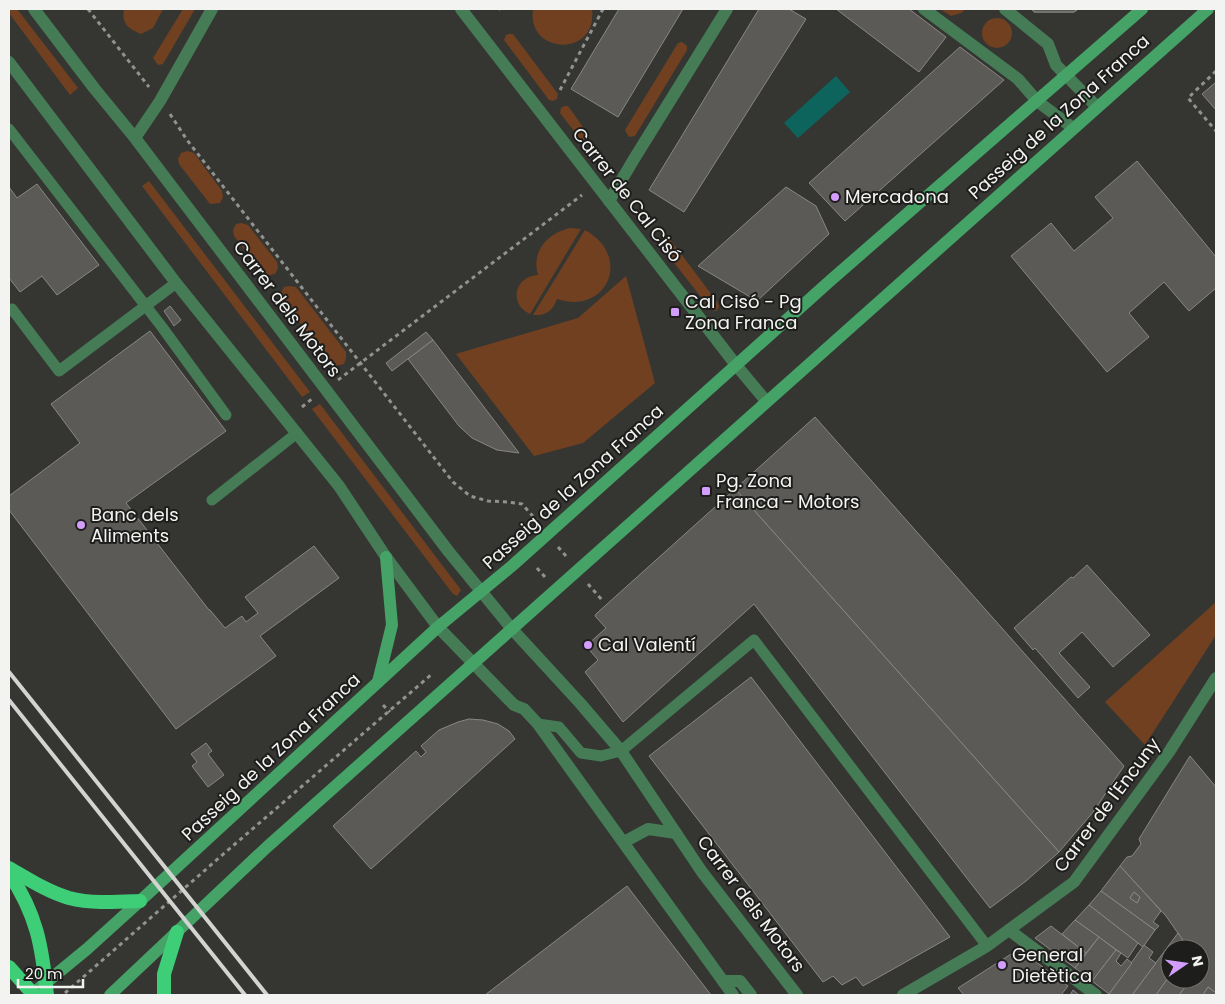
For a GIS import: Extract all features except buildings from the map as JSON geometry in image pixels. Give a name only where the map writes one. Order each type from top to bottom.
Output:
[{"type":"highway","points":[[9,868],[69,898],[99,902],[140,901]]},
{"type":"highway","points":[[9,873],[22,891],[37,929],[43,956],[46,989]]},
{"type":"highway","points":[[164,995],[164,974],[177,932]]},
{"type":"highway","points":[[9,967],[33,995]]},
{"type":"main road","name":"Passeig de la Zona Franca","points":[[33,995],[46,989],[87,949],[438,627],[481,592],[736,365],[1142,9]]},
{"type":"main road","name":"Passeig de la Zona Franca","points":[[110,995],[267,847],[1208,9]]},
{"type":"main road","points":[[378,682],[392,625],[386,557]]},
{"type":"street","name":"Carrer dels Motors","points":[[34,9],[135,138],[449,552],[512,629],[621,751],[702,872],[797,995]]},
{"type":"street","points":[[135,138],[160,102],[212,9]]},
{"type":"street","name":"Carrer de Cal Cisó","points":[[461,9],[766,402]]},
{"type":"street","points":[[609,202],[727,9]]},
{"type":"street","points":[[924,9],[1018,79],[1038,101],[1073,128]]},
{"type":"street","points":[[1005,9],[1048,44],[1056,65],[1097,107]]},
{"type":"street","points":[[10,65],[176,283],[339,486],[386,557],[438,627],[514,705],[524,709],[538,724],[733,995]]},
{"type":"street","name":"Carrer de l'Encuny","points":[[903,995],[987,946],[1074,882],[1169,752],[1216,678]]},
{"type":"street","name":"Carrer dels Motors","points":[[624,842],[648,829],[676,833]]},
{"type":"street","points":[[1009,930],[1096,995]]},
{"type":"street","points":[[723,981],[740,981],[751,995]]},
{"type":"lane","points":[[9,129],[146,306],[226,415]]},
{"type":"lane","points":[[9,311],[12,309],[59,371],[176,283]]},
{"type":"lane","points":[[212,500],[296,433]]},
{"type":"lane","points":[[538,724],[560,727],[581,753],[601,756],[621,751],[754,640],[987,946]]},
{"type":"path","points":[[88,9],[154,93]]},
{"type":"path","points":[[560,90],[603,9]]},
{"type":"path","points":[[1216,71],[1188,98],[1216,131]]},
{"type":"path","points":[[165,108],[187,140],[360,363]]},
{"type":"path","name":"Carrer dels Motors","points":[[335,382],[582,195]]},
{"type":"path","name":"Passeig de la Zona Franca","points":[[360,363],[453,482],[470,496],[488,501],[522,504],[541,524]]},
{"type":"path","name":"Carrer dels Motors","points":[[302,407],[313,397]]},
{"type":"path","name":"Passeig de la Zona Franca","points":[[537,568],[547,579]]},
{"type":"path","points":[[590,586],[602,600]]},
{"type":"path","points":[[63,995],[389,712],[383,705]]},
{"type":"shaded area","points":[[9,9],[17,9],[78,88],[70,95],[9,13]]},
{"type":"shaded area","points":[[124,9],[163,9],[153,28],[141,34],[126,25]]},
{"type":"shaded area","points":[[183,9],[195,9],[163,64],[158,65],[153,58]]},
{"type":"shaded area","points":[[533,9],[592,9],[591,25],[584,36],[574,43],[562,45],[550,42],[540,35],[534,24]]},
{"type":"shaded area","points":[[940,9],[966,9],[961,13],[951,16]]},
{"type":"shaded area","points":[[997,18],[1003,19],[1011,27],[1011,39],[1003,47],[997,48],[991,47],[983,39],[982,33],[983,27],[991,19]]},
{"type":"shaded area","points":[[513,34],[558,94],[557,99],[549,100],[504,40],[506,35]]},
{"type":"shaded area","points":[[682,42],[687,46],[687,50],[635,136],[629,137],[625,130],[678,43]]},
{"type":"shaded area","points":[[568,106],[588,134],[585,141],[581,140],[560,113],[561,108]]},
{"type":"shaded area","points":[[187,151],[194,153],[222,191],[223,197],[220,203],[210,204],[179,164],[178,159],[181,153]]},
{"type":"shaded area","points":[[149,181],[310,392],[302,397],[142,186]]},
{"type":"shaded area","points":[[236,224],[248,225],[277,262],[278,268],[275,274],[265,276],[234,236],[233,230]]},
{"type":"shaded area","points":[[570,228],[581,229],[530,314],[519,304],[517,291],[524,280],[538,275],[537,258],[543,244],[555,234]]},
{"type":"shaded area","points":[[585,230],[600,241],[608,254],[610,268],[608,281],[600,291],[589,299],[575,302],[557,299],[548,312],[541,315],[533,315]]},
{"type":"shaded area","points":[[664,238],[669,238],[718,303],[719,307],[716,311],[711,310],[661,246],[661,241]]},
{"type":"shaded area","points":[[626,276],[655,383],[583,443],[534,456],[456,354],[578,318]]},
{"type":"shaded area","points":[[284,287],[296,287],[346,352],[344,364],[335,366],[331,364],[282,299],[281,293]]},
{"type":"shaded area","points":[[320,404],[461,590],[457,596],[453,594],[312,409]]},
{"type":"shaded area","points":[[1216,602],[1216,635],[1145,745],[1105,702]]},
{"type":"water","points":[[836,76],[850,92],[798,138],[784,123]]},
{"type":"railway","points":[[9,672],[267,995]]},
{"type":"railway","points":[[9,700],[245,995]]},
{"type":"place","name":"Mercadona","points":[[835,197]]},
{"type":"place","name":"Cal Cisó - Pg Zona Franca","points":[[675,312]]},
{"type":"place","name":"Pg. Zona Franca - Motors","points":[[706,491]]},
{"type":"place","name":"Banc dels Aliments","points":[[81,525]]},
{"type":"place","name":"Cal Valentí","points":[[588,645]]},
{"type":"place","name":"General Dietètica","points":[[1002,965]]}]
